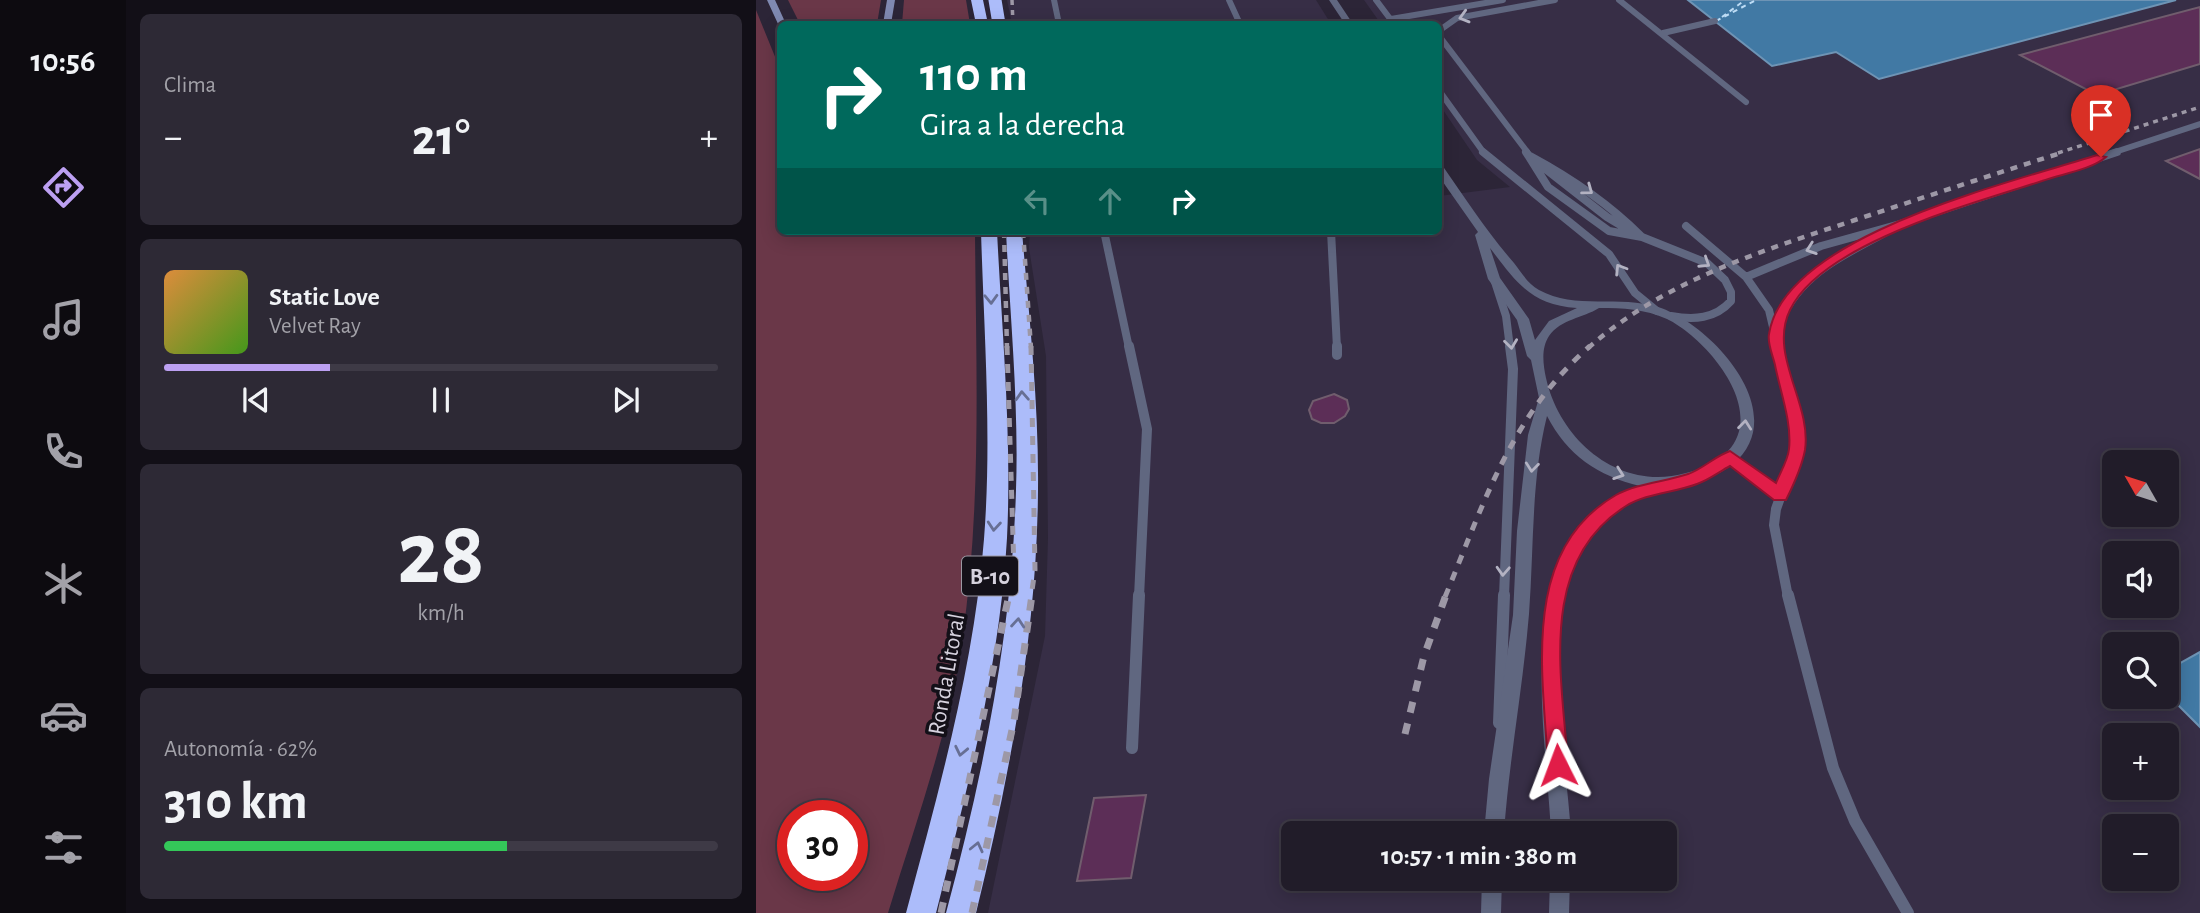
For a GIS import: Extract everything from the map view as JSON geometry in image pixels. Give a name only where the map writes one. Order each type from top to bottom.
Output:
[{"type":"highway","points":[[977,0],[981,21]]},
{"type":"highway","points":[[995,0],[998,21]]},
{"type":"highway","name":"Ronda Litoral","points":[[921,913],[974,694],[990,577],[998,487],[989,235]]},
{"type":"highway","name":"B-10","points":[[961,913],[1000,740],[1016,645],[1024,557],[1027,488],[1014,235]]},
{"type":"street","points":[[771,0],[781,21]]},
{"type":"street","points":[[888,21],[891,0]]},
{"type":"street","points":[[1333,0],[1347,21]]},
{"type":"street","points":[[1442,173],[1478,228],[1535,293],[1560,301],[1640,306],[1668,316],[1708,343],[1723,359],[1739,386],[1745,404],[1745,433],[1730,457],[1708,473],[1633,494],[1604,513],[1576,543],[1556,587],[1551,644],[1560,821]]},
{"type":"street","points":[[1478,228],[1494,278],[1523,319],[1544,400],[1566,439],[1595,464],[1633,479],[1681,482]]},
{"type":"street","points":[[1534,365],[1538,343],[1558,321],[1581,310],[1621,304]]},
{"type":"street","points":[[1495,821],[1498,779],[1521,615],[1525,531],[1535,435],[1544,400]]},
{"type":"street","points":[[1491,913],[1492,891]]},
{"type":"street","points":[[1559,913],[1560,891]]},
{"type":"lane","points":[[1054,0],[1058,21]]},
{"type":"lane","points":[[1229,0],[1239,21]]},
{"type":"lane","points":[[1376,0],[1392,21]]},
{"type":"lane","points":[[1398,21],[1503,0]]},
{"type":"lane","points":[[1442,29],[1457,18],[1555,0]]},
{"type":"lane","points":[[1619,0],[1746,102]]},
{"type":"lane","points":[[1663,33],[1716,22]]},
{"type":"lane","points":[[1442,40],[1529,155],[1548,187],[1609,231],[1642,237],[1707,263],[1725,280],[1731,292],[1730,304],[1713,314],[1695,319],[1668,316],[1635,293],[1609,254],[1484,153],[1442,95]]},
{"type":"lane","points":[[1746,277],[1781,260],[1852,235],[1900,224],[2200,124]]},
{"type":"lane","points":[[1529,155],[1568,176],[1626,218],[1642,237]]},
{"type":"lane","points":[[1775,336],[1788,301],[1810,277],[1841,255],[1900,224]]},
{"type":"lane","points":[[1686,226],[1746,277],[1769,310],[1794,418],[1797,450],[1780,495],[1774,525],[1780,565],[1832,768],[1855,821],[1908,913]]},
{"type":"lane","points":[[1105,235],[1147,429],[1132,748]]},
{"type":"lane","points":[[1331,235],[1337,355]]},
{"type":"lane","points":[[1494,278],[1506,316],[1513,369],[1500,618],[1498,779]]},
{"type":"lane","points":[[1730,457],[1780,495]]},
{"type":"shaded area","points":[[788,0],[881,0],[878,21],[798,21]]},
{"type":"shaded area","points":[[904,0],[966,0],[970,21],[902,21]]},
{"type":"shaded area","points":[[1007,0],[1316,0],[1329,21],[1011,21]]},
{"type":"shaded area","points":[[1364,0],[1688,0],[1772,66],[1836,52],[1879,79],[2168,0],[2200,0],[2200,652],[2179,664],[2179,632],[2102,632],[2102,709],[2179,709],[2179,706],[2200,727],[2200,913],[988,913],[1045,636],[1048,538],[1046,356],[1029,248],[1030,235],[1442,235],[1442,196],[1510,187],[1477,160],[1442,108],[1442,21],[1379,21]]},
{"type":"shaded area","points":[[756,10],[777,62],[777,235],[975,235],[977,385],[973,539],[956,675],[949,710],[888,913],[756,913]]},
{"type":"water","points":[[1688,0],[2176,0],[1879,79],[1836,52],[1772,66]]},
{"type":"water","points":[[2200,652],[2200,727],[2179,706],[2179,664]]},
{"type":"building","points":[[2200,7],[2200,64],[2097,95],[2020,55]]},
{"type":"building","points":[[2200,149],[2200,179],[2166,161]]},
{"type":"building","points":[[1334,394],[1347,400],[1349,409],[1345,416],[1334,423],[1321,423],[1312,419],[1309,410],[1313,401]]},
{"type":"building","points":[[1146,795],[1131,878],[1077,881],[1094,798]]},
{"type":"ferry route","points":[[1722,17],[1745,0]]},
{"type":"ferry route","points":[[1716,21],[1756,0]]},
{"type":"railway","points":[[999,0],[999,21]]},
{"type":"railway","points":[[1012,0],[1013,21]]},
{"type":"railway","points":[[2058,153],[2200,107]]},
{"type":"railway","points":[[1588,348],[1649,304],[1715,270],[1819,232],[2064,152]]},
{"type":"railway","points":[[1004,235],[1007,348]]},
{"type":"railway","points":[[1023,235],[1031,348]]},
{"type":"railway","points":[[1007,346],[1014,570],[1008,597]]},
{"type":"railway","points":[[1031,346],[1035,570],[1031,597]]},
{"type":"railway","points":[[1445,597],[1502,462],[1539,401],[1588,348]]},
{"type":"railway","points":[[941,913],[1009,595]]},
{"type":"railway","points":[[972,913],[1014,721],[1032,595]]},
{"type":"railway","points":[[1405,734],[1424,656],[1446,595]]},
{"type":"route","points":[[1558,765],[1551,644],[1552,611],[1556,587],[1565,565],[1588,527],[1619,502],[1633,494],[1695,479],[1720,466],[1730,457],[1780,495],[1797,450],[1794,418],[1775,336],[1783,311],[1794,293],[1827,264],[1900,224],[2101,157]]}]
